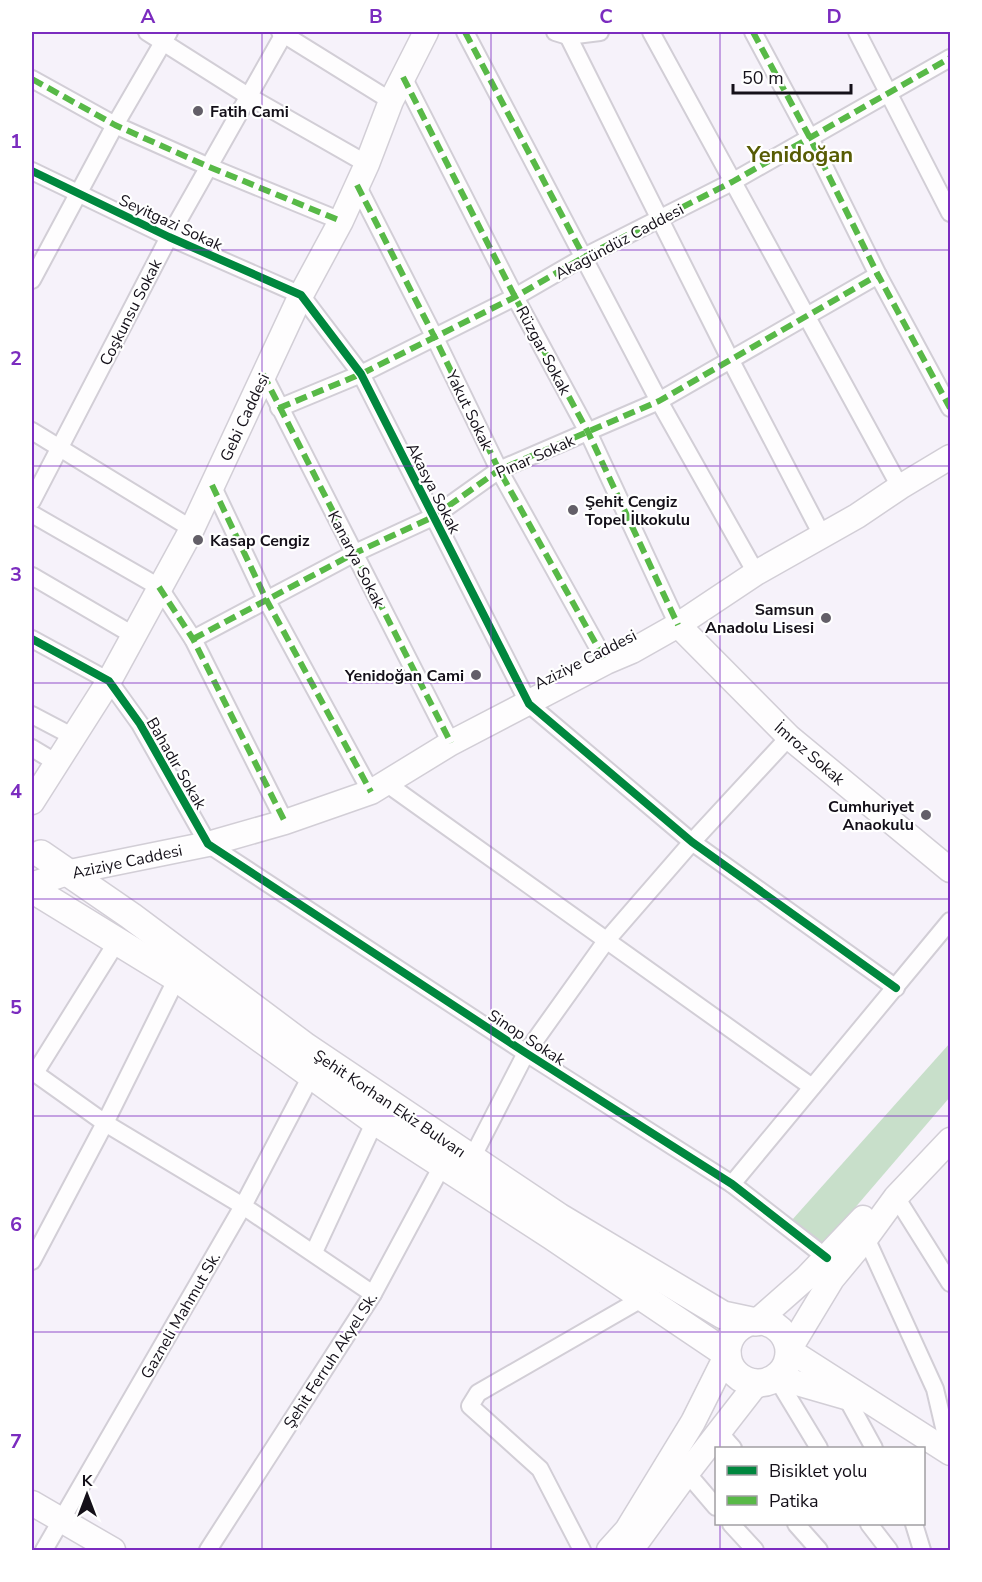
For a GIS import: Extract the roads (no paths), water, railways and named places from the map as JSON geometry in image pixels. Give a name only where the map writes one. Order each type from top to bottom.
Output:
[{"type":"main road","name":"Gebi Caddesi","points":[[32,822],[38,806],[36,796],[109,681],[192,529],[300,295],[341,221],[391,101],[425,32]]},
{"type":"main road","name":"Aziziye Caddesi","points":[[32,886],[70,872],[208,844],[285,822],[379,788],[451,743],[606,662],[632,651],[678,625],[756,573],[823,537],[951,457]]},
{"type":"main road","name":"İmroz Sokak","points":[[678,625],[789,737],[951,870]]},
{"type":"main road","name":"Şehit Korhan Ekiz Bulvarı","points":[[37,850],[131,915],[306,1047],[559,1217],[723,1315],[756,1322]]},
{"type":"main road","points":[[32,886],[39,879],[45,867],[37,850]]},
{"type":"main road","name":"Şehit Korhan Ekiz Bulvarı","points":[[32,886],[177,978],[375,1120],[727,1354]]},
{"type":"main road","points":[[609,1551],[627,1530],[693,1422],[727,1354],[728,1344],[738,1328],[756,1322],[827,1258],[920,1158],[951,1120]]},
{"type":"main road","points":[[789,1350],[832,1279],[896,1197],[949,1146]]},
{"type":"main road","points":[[726,1440],[767,1380],[784,1369],[788,1360],[789,1350],[786,1341],[774,1326],[756,1322]]},
{"type":"main road","points":[[789,1350],[951,1453]]},
{"type":"main road","points":[[727,1354],[733,1371],[748,1382],[767,1380],[870,1403]]},
{"type":"main road","points":[[637,1548],[687,1473],[715,1449]]},
{"type":"main road","points":[[32,1503],[113,1551]]},
{"type":"street","points":[[147,32],[166,36],[362,175]]},
{"type":"street","points":[[283,32],[391,101]]},
{"type":"street","name":"Coşkunsu Sokak","points":[[32,501],[169,237],[283,32]]},
{"type":"street","points":[[465,32],[658,401],[756,573]]},
{"type":"street","points":[[600,32],[564,33],[823,537]]},
{"type":"street","points":[[651,32],[900,487]]},
{"type":"street","points":[[753,32],[810,138],[878,275],[951,408]]},
{"type":"street","points":[[857,32],[951,213]]},
{"type":"street","points":[[32,280],[115,125],[166,36]]},
{"type":"street","name":"Akagündüz Caddesi","points":[[279,408],[361,374],[515,297],[584,257],[732,182],[951,58]]},
{"type":"street","name":"Rüzgar Sokak","points":[[403,77],[515,297],[588,432],[678,625]]},
{"type":"street","points":[[32,79],[115,125],[341,221]]},
{"type":"street","name":"Seyitgazi Sokak","points":[[32,171],[169,237],[300,295]]},
{"type":"street","name":"Yakut Sokak","points":[[362,175],[435,338],[499,470],[606,662]]},
{"type":"street","name":"Pınar Sokak","points":[[193,639],[355,553],[433,517],[499,470],[658,401],[878,275]]},
{"type":"street","name":"Akasya Sokak","points":[[300,295],[361,374],[529,704]]},
{"type":"street","name":"Kanarya Sokak","points":[[263,374],[451,743]]},
{"type":"street","points":[[32,431],[192,529]]},
{"type":"street","points":[[212,485],[267,601],[379,788],[606,941],[812,1087]]},
{"type":"street","points":[[32,514],[159,587],[193,639],[285,822]]},
{"type":"street","points":[[32,576],[133,635]]},
{"type":"street","name":"Bahadır Sokak","points":[[32,639],[109,681],[140,724],[208,844]]},
{"type":"street","points":[[529,704],[692,842],[896,988]]},
{"type":"street","points":[[32,715],[72,736]]},
{"type":"street","points":[[472,1158],[526,1053],[606,941],[692,842],[789,737]]},
{"type":"street","points":[[32,748],[57,763]]},
{"type":"street","name":"Sinop Sokak","points":[[208,844],[526,1053],[732,1184],[827,1258]]},
{"type":"street","points":[[732,1184],[951,921]]},
{"type":"street","points":[[118,940],[33,1072],[105,1123],[243,1206],[373,1294]]},
{"type":"street","points":[[32,1261],[105,1123],[177,978]]},
{"type":"street","name":"Gazneli Mahmut Sk.","points":[[44,1551],[243,1206],[311,1076]]},
{"type":"street","points":[[314,1252],[375,1120]]},
{"type":"street","name":"Şehit Ferruh Akyel Sk.","points":[[208,1551],[373,1294],[442,1164]]},
{"type":"street","points":[[896,1197],[951,1284]]},
{"type":"street","points":[[866,1238],[935,1389],[951,1453]]},
{"type":"street","points":[[582,1551],[540,1469],[470,1406],[478,1394],[643,1298]]},
{"type":"street","points":[[767,1380],[817,1447]]},
{"type":"street","points":[[846,1397],[873,1447]]},
{"type":"street","points":[[687,1473],[715,1505]]},
{"type":"street","points":[[732,1525],[755,1551]]},
{"type":"street","points":[[797,1525],[819,1551]]},
{"type":"street","points":[[870,1525],[889,1551]]},
{"type":"street","points":[[914,1525],[922,1551]]},
{"type":"place","name":"Fatih Cami","points":[[198,111]]},
{"type":"place","name":"Şehit Cengiz Topel İlkokulu","points":[[573,510]]},
{"type":"place","name":"Kasap Cengiz","points":[[198,540]]},
{"type":"place","name":"Samsun Anadolu Lisesi","points":[[826,618]]},
{"type":"place","name":"Yenidoğan Cami","points":[[476,675]]},
{"type":"place","name":"Cumhuriyet Anaokulu","points":[[926,815]]},
{"type":"district","name":"Yenidoğan","points":[[800,154]]}]
